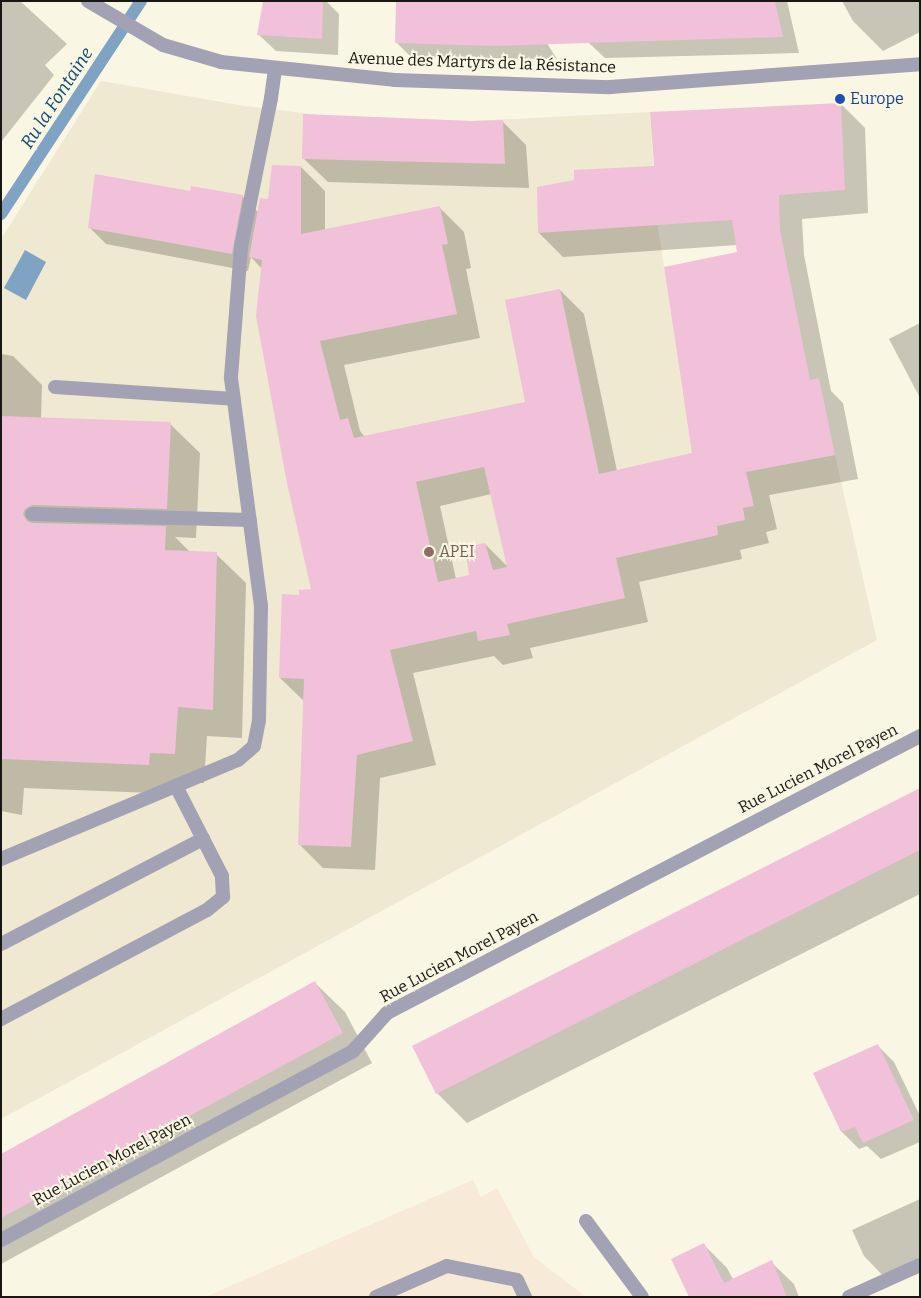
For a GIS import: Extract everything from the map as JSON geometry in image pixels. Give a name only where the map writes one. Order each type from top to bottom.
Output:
[{"type":"street","name":"Avenue des Martyrs de la Résistance","points":[[93,5],[163,45],[221,62],[394,80],[610,87],[920,64]]},
{"type":"street","points":[[1,859],[238,760],[254,746],[259,720],[261,606],[231,377],[241,247],[271,98],[275,68]]},
{"type":"street","points":[[55,387],[234,399]]},
{"type":"street","points":[[32,514],[250,520]]},
{"type":"street","name":"Rue Lucien Morel Payen","points":[[1,1240],[353,1051],[387,1013],[920,736]]},
{"type":"street","points":[[1,1019],[207,910],[222,897],[222,876],[176,786]]},
{"type":"street","points":[[1,944],[203,839]]},
{"type":"street","points":[[586,1221],[642,1297]]},
{"type":"street","points":[[849,1297],[920,1265]]},
{"type":"street","points":[[376,1297],[447,1266],[517,1280],[525,1297]]},
{"type":"shaded area","name":"APEI","points":[[101,81],[245,106],[319,115],[471,121],[650,112],[657,221],[684,401],[781,465],[835,455],[877,640],[1,1119],[1,239]]},
{"type":"shaded area","points":[[473,1180],[481,1197],[497,1188],[534,1257],[586,1297],[205,1297]]},
{"type":"water","points":[[25,250],[46,262],[26,300],[4,288]]},
{"type":"building","points":[[263,1],[323,1],[322,39],[257,35]]},
{"type":"building","points":[[396,1],[775,1],[783,37],[496,46],[395,43]]},
{"type":"building","points":[[841,103],[845,190],[779,195],[780,230],[810,380],[819,378],[835,455],[746,472],[754,506],[743,508],[745,520],[717,526],[718,535],[616,558],[625,598],[507,624],[510,635],[478,641],[476,631],[390,650],[413,741],[357,755],[351,847],[298,845],[304,679],[279,678],[282,594],[299,595],[299,590],[311,589],[287,483],[256,316],[262,260],[249,257],[260,198],[268,199],[272,165],[301,166],[301,234],[440,206],[448,244],[442,245],[457,314],[320,341],[340,420],[348,418],[354,438],[525,402],[505,300],[560,289],[599,474],[692,453],[664,267],[737,252],[732,220],[538,233],[537,187],[574,180],[574,170],[654,166],[650,112]],"holes":[[[484,467],[507,567],[493,570],[485,543],[465,547],[469,575],[438,582],[416,482]]]},
{"type":"building","points":[[303,114],[471,121],[503,120],[505,164],[302,159]]},
{"type":"building","points":[[95,174],[190,191],[191,186],[243,195],[232,254],[88,228]]},
{"type":"building","points":[[1,416],[171,422],[167,509],[32,505],[25,509],[23,514],[27,521],[32,523],[166,526],[165,550],[217,552],[213,710],[178,707],[175,754],[150,753],[149,765],[1,759]]},
{"type":"building","points":[[920,788],[920,850],[436,1094],[412,1046]]},
{"type":"building","points":[[315,981],[343,1033],[1,1218],[1,1154]]},
{"type":"building","points":[[878,1044],[914,1120],[863,1143],[855,1127],[841,1132],[813,1073]]},
{"type":"building","points":[[704,1243],[724,1283],[772,1260],[787,1297],[689,1297],[671,1259]]},
{"type":"waterway","name":"Ru la Fontaine","points":[[1,214],[141,1]]},
{"type":"place","name":"Europe","points":[[840,99]]},
{"type":"place","name":"APEI","points":[[429,552]]}]
